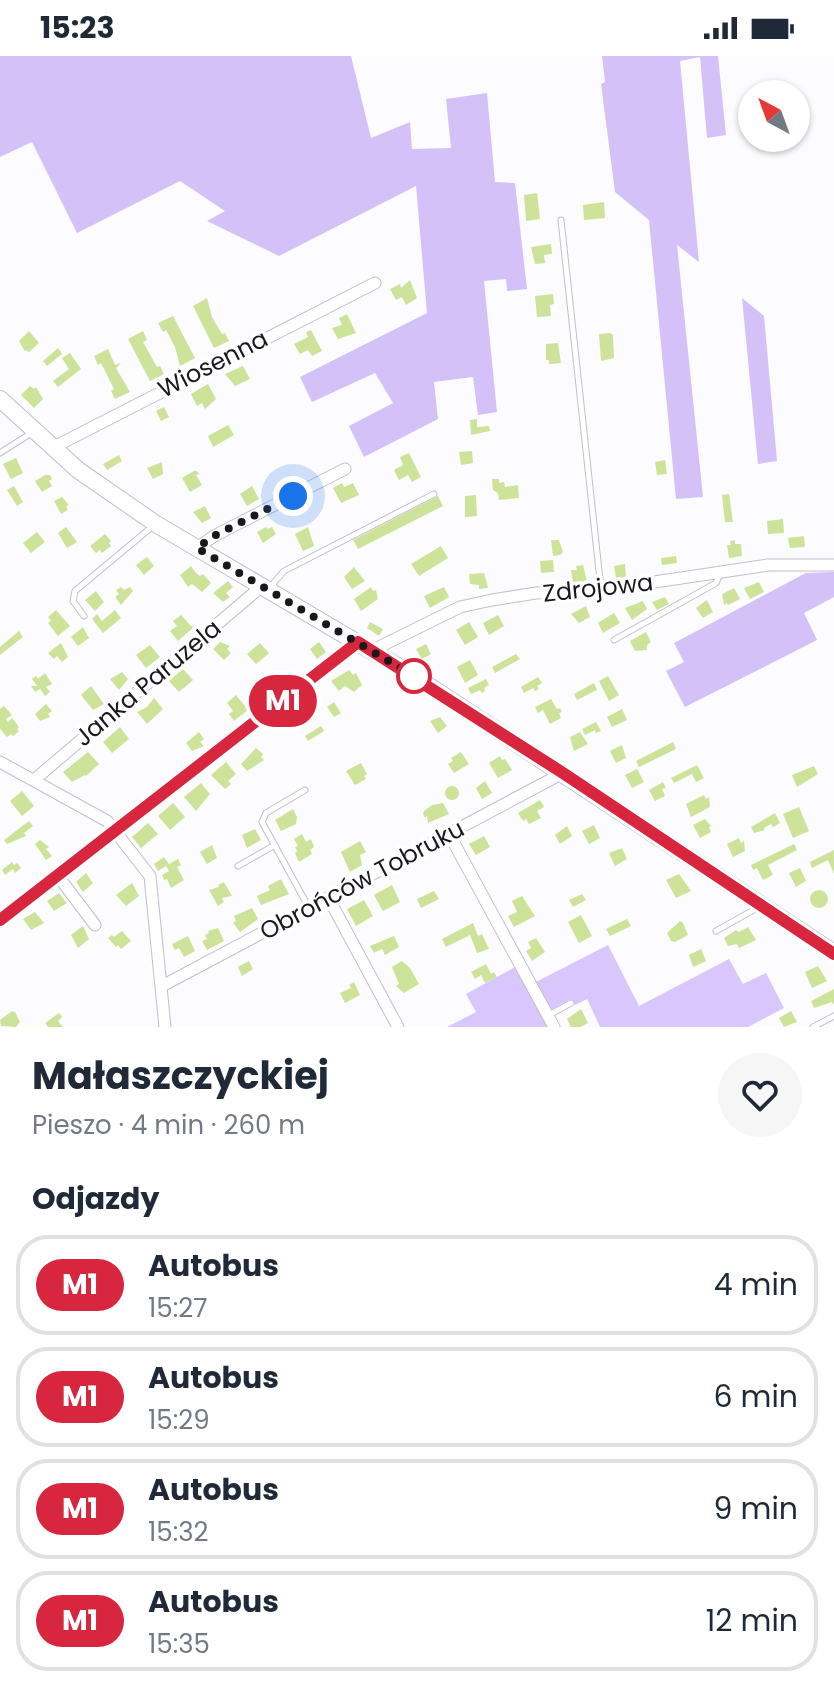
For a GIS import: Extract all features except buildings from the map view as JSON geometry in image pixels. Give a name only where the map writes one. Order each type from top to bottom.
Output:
[{"type":"street","name":"Wiosenna","points":[[52,448],[375,283]]},
{"type":"street","points":[[0,399],[78,470],[156,524],[365,646],[834,953]]},
{"type":"street","points":[[197,548],[214,536],[345,469]]},
{"type":"street","name":"Zdrojowa","points":[[0,920],[365,646],[460,607],[536,593],[601,590],[768,565],[834,565]]},
{"type":"street","name":"Janka Paruzela","points":[[34,780],[265,588]]},
{"type":"street","points":[[0,762],[107,821],[150,876],[165,1027]]},
{"type":"street","name":"Obrońców Tobruku","points":[[162,986],[563,773]]},
{"type":"street","points":[[449,834],[554,1027]]},
{"type":"street","points":[[58,876],[95,925]]},
{"type":"street","points":[[329,899],[398,1027]]},
{"type":"lane","points":[[561,220],[601,590]]},
{"type":"lane","points":[[0,453],[34,431]]},
{"type":"lane","points":[[265,588],[284,571],[434,494]]},
{"type":"lane","points":[[84,616],[73,601],[75,591],[156,524]]},
{"type":"lane","points":[[614,640],[716,583],[721,572]]},
{"type":"lane","points":[[305,790],[263,816],[262,822],[309,908]]},
{"type":"lane","points":[[238,866],[275,845]]},
{"type":"lane","points":[[716,931],[761,904]]},
{"type":"lane","points":[[548,1015],[571,1003]]},
{"type":"lane","points":[[813,1027],[834,1016]]},
{"type":"shaded area","points":[[0,56],[351,56],[371,138],[410,122],[412,149],[451,148],[446,99],[487,93],[495,182],[515,183],[527,289],[507,291],[506,279],[484,281],[497,412],[478,415],[473,377],[434,382],[438,419],[364,457],[349,426],[393,403],[375,373],[312,402],[300,377],[427,313],[416,186],[279,256],[207,221],[225,211],[180,181],[77,233],[32,142],[0,157]]},
{"type":"shaded area","points":[[602,56],[718,56],[726,135],[707,138],[700,57],[680,61],[699,262],[677,245],[703,497],[676,499],[649,220],[615,192],[601,84],[605,82]]},
{"type":"shaded area","points":[[742,298],[764,316],[777,461],[758,464]]},
{"type":"shaded area","points":[[834,572],[834,597],[804,613],[817,640],[685,707],[666,671],[684,662],[674,643],[806,573]]},
{"type":"shaded area","points":[[608,945],[639,1006],[729,959],[743,984],[766,973],[784,1008],[748,1027],[600,1027],[587,999],[575,1005],[571,999],[551,1010],[536,982]]},
{"type":"shaded area","points":[[517,966],[550,1027],[447,1027],[476,1012],[466,994]]},
{"type":"bus line","name":"M1","points":[[0,920],[358,642],[563,773],[834,954]]},
{"type":"route","points":[[293,496],[214,536],[197,548],[414,676]]}]
